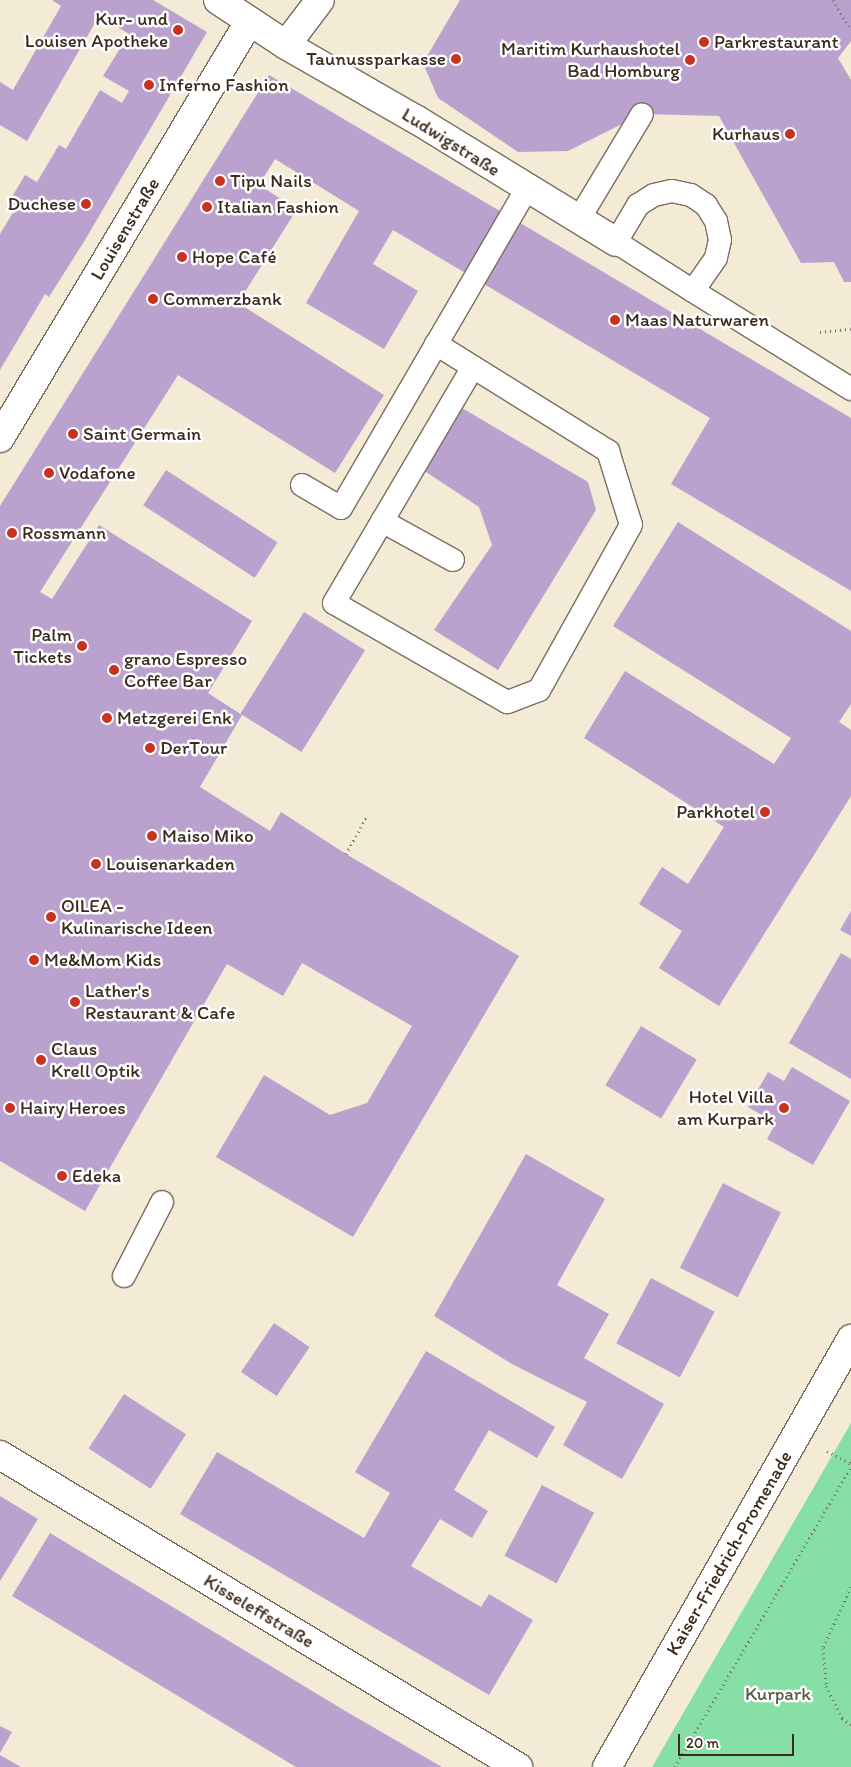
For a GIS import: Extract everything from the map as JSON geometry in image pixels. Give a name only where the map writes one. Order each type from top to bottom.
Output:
[{"type":"street","name":"Ludwigstraße","points":[[218,0],[286,45],[417,120],[616,242]]},
{"type":"street","points":[[286,45],[320,0]]},
{"type":"street","name":"Louisenstraße","points":[[0,438],[250,21]]},
{"type":"street","name":"Kaiser-Friedrich-Promenade","points":[[607,1767],[851,1339]]},
{"type":"street","name":"Kisseleffstraße","points":[[0,1455],[518,1767]]},
{"type":"lane","points":[[579,219],[642,114]]},
{"type":"lane","points":[[302,485],[341,508],[527,189]]},
{"type":"lane","points":[[616,242],[638,205],[654,194],[672,191],[690,195],[706,205],[716,221],[720,240],[716,258],[693,291]]},
{"type":"lane","name":"Ludwigstraße","points":[[616,242],[851,389]]},
{"type":"lane","points":[[436,344],[473,367],[608,451],[631,525],[539,690],[507,702],[334,603],[473,367]]},
{"type":"lane","points":[[382,521],[453,560]]},
{"type":"lane","points":[[124,1276],[162,1202]]},
{"type":"path","points":[[833,0],[851,30]]},
{"type":"path","points":[[193,738],[220,753]]},
{"type":"path","points":[[346,854],[367,816]]},
{"type":"path","points":[[675,1767],[851,1467]]},
{"type":"path","points":[[851,1587],[823,1648],[826,1686],[842,1718],[851,1724]]},
{"type":"green space","name":"Kurpark","points":[[851,1423],[851,1767],[652,1767]]},
{"type":"building","points":[[52,0],[153,0],[207,32],[85,240],[49,297],[45,294],[0,370],[0,234],[14,211],[6,207],[25,175],[37,182],[59,145],[66,149],[100,90],[122,103],[129,91],[103,76],[129,34],[99,16],[27,141],[0,125],[0,82],[13,90],[61,6]]},
{"type":"building","name":"Kurhaus","points":[[460,0],[851,0],[851,41],[838,58],[851,80],[851,282],[844,282],[834,262],[801,263],[719,116],[642,114],[568,151],[518,152],[438,98],[423,63]]},
{"type":"building","points":[[269,75],[851,418],[851,591],[671,484],[710,418],[393,230],[373,264],[418,291],[384,349],[306,303],[359,211],[275,159],[259,185],[297,209],[238,303],[384,395],[335,473],[178,375],[40,592],[52,599],[99,525],[252,621],[208,693],[242,715],[200,787],[270,831],[281,812],[346,854],[519,956],[353,1237],[216,1157],[264,1075],[330,1115],[367,1103],[412,1026],[302,963],[283,996],[227,964],[85,1211],[0,1161],[0,506]]},
{"type":"building","points":[[462,408],[588,482],[596,510],[498,670],[434,630],[492,545],[479,507],[423,470]]},
{"type":"building","points":[[166,470],[278,542],[255,578],[143,505]]},
{"type":"building","points":[[678,522],[851,631],[851,704],[839,722],[851,730],[851,796],[719,1006],[659,968],[682,931],[639,904],[662,867],[688,884],[724,827],[584,738],[625,671],[774,764],[791,738],[613,626]]},
{"type":"building","points":[[304,612],[365,650],[301,752],[240,714]]},
{"type":"building","points":[[851,911],[851,936],[840,930]]},
{"type":"building","points":[[841,953],[851,959],[851,1079],[789,1043]]},
{"type":"building","points":[[641,1026],[697,1059],[661,1119],[605,1085]]},
{"type":"building","points":[[792,1067],[850,1101],[813,1165],[767,1139],[776,1123],[748,1107],[768,1072],[784,1081]]},
{"type":"building","points":[[526,1154],[605,1199],[557,1285],[609,1314],[584,1358],[664,1404],[622,1479],[563,1445],[587,1402],[512,1364],[434,1316]]},
{"type":"building","points":[[723,1183],[781,1213],[738,1297],[680,1268]]},
{"type":"building","points":[[651,1278],[715,1312],[680,1377],[616,1343]]},
{"type":"building","points":[[274,1323],[310,1347],[277,1396],[241,1372]]},
{"type":"building","points":[[426,1351],[555,1427],[537,1458],[489,1430],[454,1490],[488,1511],[472,1538],[440,1519],[411,1566],[481,1607],[489,1594],[533,1620],[489,1695],[180,1514],[217,1452],[364,1538],[390,1493],[355,1472]]},
{"type":"building","points":[[124,1394],[186,1434],[151,1489],[89,1449]]},
{"type":"building","points":[[542,1485],[594,1513],[557,1583],[504,1556]]},
{"type":"building","points":[[0,1496],[38,1519],[0,1581]]},
{"type":"building","points":[[50,1533],[442,1767],[296,1767],[12,1596]]},
{"type":"building","points":[[0,1726],[12,1732],[0,1753]]},
{"type":"building","points":[[0,1755],[21,1767],[0,1767]]},
{"type":"place","name":"Kur- und Louisen Apotheke","points":[[178,30]]},
{"type":"place","name":"Parkrestaurant","points":[[704,42]]},
{"type":"place","name":"Taunussparkasse","points":[[456,59]]},
{"type":"place","name":"Maritim Kurhaushotel Bad Homburg","points":[[690,60]]},
{"type":"place","name":"Inferno Fashion","points":[[149,85]]},
{"type":"place","name":"Kurhaus","points":[[790,134]]},
{"type":"place","name":"Tipu Nails","points":[[220,181]]},
{"type":"place","name":"Duchese","points":[[86,204]]},
{"type":"place","name":"Italian Fashion","points":[[207,207]]},
{"type":"place","name":"Hope Café","points":[[182,257]]},
{"type":"place","name":"Commerzbank","points":[[153,299]]},
{"type":"place","name":"Maas Naturwaren","points":[[615,320]]},
{"type":"place","name":"Saint Germain","points":[[73,434]]},
{"type":"place","name":"Vodafone","points":[[49,473]]},
{"type":"place","name":"Rossmann","points":[[12,533]]},
{"type":"place","name":"Palm Tickets","points":[[82,646]]},
{"type":"place","name":"grano Espresso Coffee Bar","points":[[114,670]]},
{"type":"place","name":"Metzgerei Enk","points":[[107,718]]},
{"type":"place","name":"DerTour","points":[[150,748]]},
{"type":"place","name":"Parkhotel","points":[[765,812]]},
{"type":"place","name":"Maiso Miko","points":[[152,836]]},
{"type":"place","name":"Louisenarkaden","points":[[96,864]]},
{"type":"place","name":"OILEA - Kulinarische Ideen","points":[[51,917]]},
{"type":"place","name":"Me&Mom Kids","points":[[34,960]]},
{"type":"place","name":"Lather's Restaurant & Cafe","points":[[75,1002]]},
{"type":"place","name":"Claus Krell Optik","points":[[41,1060]]},
{"type":"place","name":"Hairy Heroes","points":[[10,1108]]},
{"type":"place","name":"Hotel Villa am Kurpark","points":[[784,1108]]},
{"type":"place","name":"Edeka","points":[[62,1176]]}]
